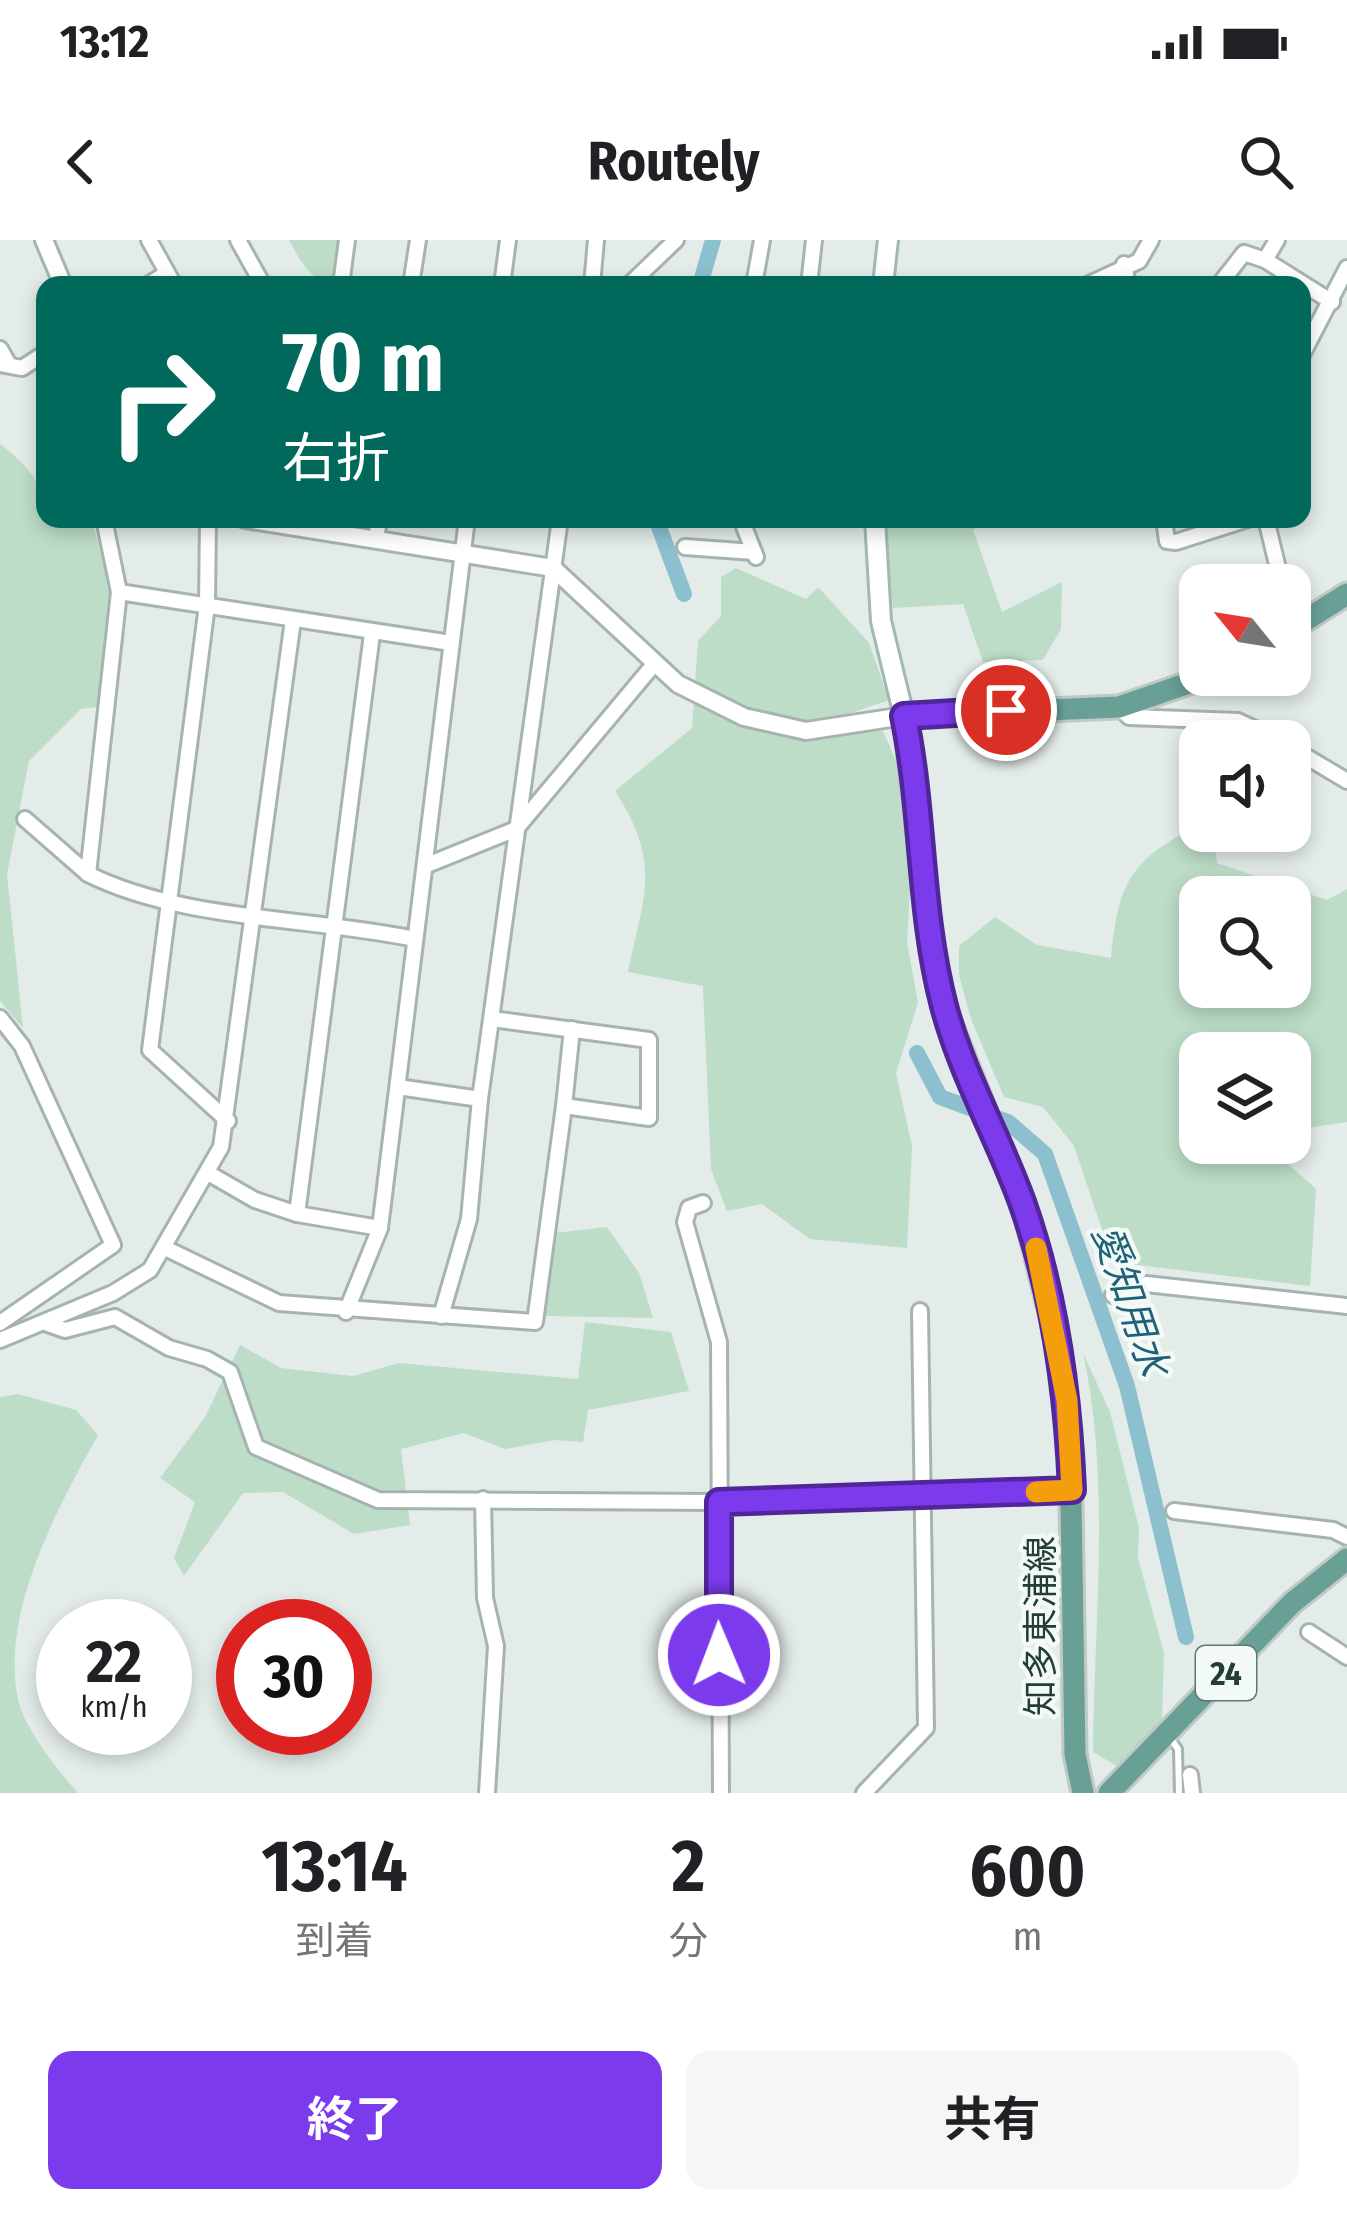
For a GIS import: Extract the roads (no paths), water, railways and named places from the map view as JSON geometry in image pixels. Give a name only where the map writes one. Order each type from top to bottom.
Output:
[{"type":"main road","points":[[884,276],[888,240]]},
{"type":"main road","points":[[876,528],[881,620],[904,716],[1119,707],[1179,689]]},
{"type":"main road","points":[[1311,613],[1347,594]]},
{"type":"main road","name":"知多東浦線","points":[[904,716],[933,960],[953,1039],[995,1135],[1045,1276],[1067,1400],[1072,1694],[1083,1793]]},
{"type":"main road","name":"24","points":[[1109,1793],[1292,1603],[1347,1558]]},
{"type":"street","points":[[44,240],[59,276]]},
{"type":"street","points":[[149,240],[169,276]]},
{"type":"street","points":[[238,240],[258,276]]},
{"type":"street","points":[[342,276],[347,240]]},
{"type":"street","points":[[413,276],[418,240]]},
{"type":"street","points":[[503,276],[508,240]]},
{"type":"street","points":[[593,276],[596,240]]},
{"type":"street","points":[[638,276],[676,240]]},
{"type":"street","points":[[756,276],[762,240]]},
{"type":"street","points":[[810,276],[814,240]]},
{"type":"street","points":[[1103,276],[1139,261],[1151,240]]},
{"type":"street","points":[[1265,260],[1277,240]]},
{"type":"street","points":[[1226,276],[1244,253],[1265,260],[1283,276]]},
{"type":"street","points":[[1124,264],[1126,276]]},
{"type":"street","points":[[1311,340],[1347,268]]},
{"type":"street","points":[[1311,292],[1332,302]]},
{"type":"street","points":[[0,349],[4,364],[22,368],[36,359]]},
{"type":"street","points":[[88,874],[119,592],[106,528]]},
{"type":"street","points":[[208,528],[207,605],[150,1050],[228,1121]]},
{"type":"street","points":[[318,528],[461,557],[553,568],[655,663],[716,706],[772,725],[821,730],[904,716]]},
{"type":"street","points":[[376,540],[378,528]]},
{"type":"street","points":[[346,1312],[380,1228],[466,528]]},
{"type":"street","points":[[441,1316],[469,1219],[480,1099],[559,528]]},
{"type":"street","points":[[685,547],[755,555],[744,528]]},
{"type":"street","points":[[1162,528],[1167,541],[1176,542],[1220,528]]},
{"type":"street","points":[[1268,528],[1277,564]]},
{"type":"street","points":[[119,592],[451,643]]},
{"type":"street","points":[[0,1340],[137,1281],[165,1248],[208,1173],[228,1121],[293,620]]},
{"type":"street","points":[[297,1214],[372,634]]},
{"type":"street","points":[[427,865],[516,829],[655,663]]},
{"type":"street","points":[[1119,707],[1129,717],[1211,720]]},
{"type":"street","points":[[1311,760],[1347,781]]},
{"type":"street","points":[[25,819],[88,874],[127,893],[334,922],[415,939]]},
{"type":"street","points":[[0,1018],[22,1046],[113,1244],[0,1323]]},
{"type":"street","points":[[492,1018],[649,1040],[649,1118],[564,1106]]},
{"type":"street","points":[[165,1248],[279,1303],[346,1312],[536,1322],[572,1030]]},
{"type":"street","points":[[398,1087],[480,1099]]},
{"type":"street","points":[[208,1173],[256,1200],[297,1214],[380,1228]]},
{"type":"street","points":[[703,1203],[689,1208],[686,1222],[719,1342],[721,1793]]},
{"type":"street","points":[[1113,1295],[1146,1284],[1347,1306]]},
{"type":"street","points":[[864,1793],[926,1728],[920,1311]]},
{"type":"street","points":[[45,1322],[65,1330],[115,1317],[169,1348],[207,1359],[234,1379],[256,1447],[378,1500],[719,1502],[1072,1490]]},
{"type":"street","points":[[483,1499],[485,1598],[496,1646],[487,1793]]},
{"type":"street","points":[[1174,1511],[1333,1530],[1347,1537]]},
{"type":"street","points":[[1310,1632],[1347,1657]]},
{"type":"street","points":[[1190,1775],[1192,1793]]},
{"type":"lane","points":[[1167,1735],[1178,1749],[1179,1793]]},
{"type":"waterway","name":"愛知用水","points":[[703,276],[713,240]]},
{"type":"waterway","name":"愛知用水","points":[[659,528],[684,594]]},
{"type":"waterway","name":"愛知用水","points":[[917,1053],[940,1097],[1008,1122],[1045,1154],[1127,1386],[1186,1637]]}]
